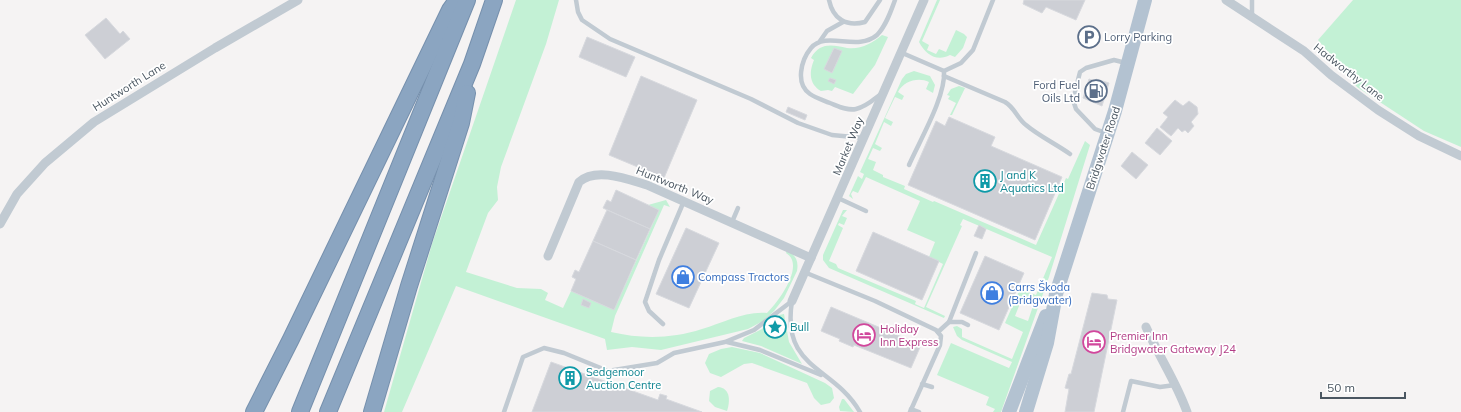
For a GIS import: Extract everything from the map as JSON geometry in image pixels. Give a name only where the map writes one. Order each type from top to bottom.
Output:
[{"type":"highway","points":[[254,412],[291,340],[450,10],[457,0]]},
{"type":"highway","points":[[300,412],[467,0]]},
{"type":"highway","points":[[328,412],[472,64],[494,0]]},
{"type":"highway","points":[[372,412],[409,286],[461,123],[472,64]]},
{"type":"main road","points":[[1128,62],[1134,0]]},
{"type":"main road","name":"Bridgwater Road","points":[[1009,412],[1041,326],[1056,294],[1108,134],[1145,0]]},
{"type":"main road","name":"Bridgwater Road","points":[[1026,412],[1047,343],[1056,294]]},
{"type":"street","name":"Huntworth Lane","points":[[0,224],[17,194],[45,163],[94,122],[208,52],[298,0]]},
{"type":"street","name":"Market Way","points":[[792,301],[924,0]]},
{"type":"street","name":"Hadworthy Lane","points":[[1226,0],[1304,51],[1331,75],[1378,110],[1420,136],[1461,156]]},
{"type":"street","name":"Huntworth Way","points":[[548,256],[579,182],[584,178],[600,175],[628,179],[684,201],[811,258]]},
{"type":"street","points":[[1146,327],[1168,368],[1187,412]]},
{"type":"lane","points":[[576,0],[578,12],[582,20],[610,39],[751,99],[798,123],[832,135],[864,138]]},
{"type":"lane","points":[[829,0],[836,16],[843,22],[855,25],[865,22],[880,0]]},
{"type":"lane","points":[[820,41],[835,40],[860,42],[876,35],[888,16],[895,0]]},
{"type":"lane","points":[[944,74],[961,63],[973,50],[993,0]]},
{"type":"lane","points":[[1252,0],[1252,18]]},
{"type":"lane","points":[[843,22],[827,32],[820,41],[811,47],[803,63],[800,75],[805,88],[810,94],[845,109],[855,110],[865,106],[884,91]]},
{"type":"lane","points":[[900,52],[1005,102],[1013,107],[1021,121],[1070,154]]},
{"type":"lane","points":[[1108,134],[1095,129],[1076,109],[1073,100],[1080,72],[1086,68],[1114,60],[1128,62]]},
{"type":"lane","points":[[909,165],[939,97],[945,81],[944,74]]},
{"type":"lane","points":[[838,198],[866,211]]},
{"type":"lane","points":[[663,324],[649,311],[645,302],[659,260],[684,201]]},
{"type":"lane","points":[[732,222],[738,208]]},
{"type":"lane","points":[[938,332],[949,322],[976,252]]},
{"type":"lane","points":[[804,272],[875,301],[938,332],[941,336],[940,345],[910,410],[919,412]]},
{"type":"lane","name":"Market Way","points":[[504,412],[523,358],[544,348],[564,353],[608,372],[657,363],[674,354],[725,342],[761,326],[792,301]]},
{"type":"lane","name":"Market Way","points":[[792,301],[790,320],[795,345],[810,364],[824,376],[841,387],[860,412]]},
{"type":"lane","points":[[949,322],[962,322],[968,324]]},
{"type":"lane","points":[[725,342],[760,350],[796,366],[824,376]]},
{"type":"lane","points":[[1123,412],[1131,381],[1160,387],[1175,385]]},
{"type":"lane","points":[[922,384],[932,387]]},
{"type":"green space","points":[[516,0],[559,0],[546,44],[501,167],[497,187],[498,200],[488,213],[466,272],[517,288],[541,289],[548,293],[545,300],[563,308],[571,291],[614,310],[659,210],[648,205],[666,200],[670,207],[664,205],[615,316],[611,332],[645,337],[679,335],[750,314],[767,313],[783,292],[792,274],[793,266],[791,259],[786,253],[787,250],[796,258],[797,271],[784,298],[774,311],[763,321],[748,329],[661,350],[632,347],[607,350],[605,339],[456,286],[402,412],[384,412],[432,244]]},
{"type":"green space","points":[[937,0],[940,0],[922,41],[929,45],[927,50],[936,54],[939,49],[946,52],[956,30],[967,37],[963,48],[955,57],[950,55],[941,58],[932,56],[928,54],[919,42]]},
{"type":"green space","points":[[1353,0],[1461,0],[1461,147],[1424,131],[1357,87],[1318,40]]},
{"type":"green space","points":[[882,35],[888,37],[875,65],[853,94],[835,87],[832,91],[821,91],[814,85],[811,77],[811,69],[814,60],[811,58],[818,49],[827,46],[857,48]],"holes":[[[834,48],[841,52],[832,73],[825,69]]]},
{"type":"green space","points":[[914,71],[930,76],[935,85],[933,93],[926,89],[929,82],[920,80],[912,81],[901,88],[898,92],[904,96],[902,100],[895,97],[885,118],[893,122],[891,126],[884,122],[875,144],[882,148],[880,151],[873,148],[868,159],[876,162],[873,170],[883,175],[883,177],[905,186],[904,189],[1036,245],[1066,178],[1068,179],[1085,141],[1090,145],[1049,277],[1001,412],[993,412],[995,409],[986,405],[989,397],[937,375],[951,343],[1009,368],[1012,362],[962,340],[957,336],[953,327],[957,326],[962,329],[962,337],[1012,359],[1023,332],[1005,323],[1020,289],[1036,295],[1052,257],[963,219],[960,225],[962,226],[926,307],[945,316],[944,318],[829,268],[823,260],[823,255],[843,210],[847,210],[842,216],[847,218],[844,225],[839,223],[838,225],[843,228],[829,261],[836,264],[838,268],[916,301],[915,304],[924,308],[943,264],[929,257],[935,242],[907,230],[920,201],[866,177],[858,193],[853,191],[851,194],[853,199],[849,196],[858,176],[862,179],[864,174],[860,172],[902,79],[906,74]],"holes":[[[1021,301],[1033,306],[1028,321],[1015,316]]]},
{"type":"green space","points":[[959,86],[965,88],[952,115],[950,115],[956,103],[948,99],[950,96],[947,95],[951,89]]},
{"type":"green space","points":[[784,314],[789,342],[802,364],[761,346],[742,341],[744,338],[762,329],[779,315]]},
{"type":"green space","points":[[732,347],[760,353],[825,383],[832,388],[834,398],[830,403],[821,405],[814,398],[807,383],[752,363],[744,364],[721,377],[710,373],[705,363],[709,354],[721,349]]},
{"type":"green space","points":[[718,387],[725,390],[727,393],[729,404],[727,411],[715,407],[709,401],[710,391]]},
{"type":"green space","points":[[842,399],[844,399],[854,412],[840,411],[839,407]]},
{"type":"building","points":[[1024,0],[1085,0],[1076,20],[1046,7],[1042,13],[1023,4]]},
{"type":"building","points":[[106,18],[120,34],[123,31],[130,39],[105,59],[85,35]]},
{"type":"building","points":[[587,37],[635,57],[626,77],[579,57]]},
{"type":"building","points":[[834,48],[842,51],[832,73],[824,69]]},
{"type":"building","points":[[641,76],[697,100],[664,178],[609,155]]},
{"type":"building","points":[[830,78],[836,80],[834,84],[828,81]]},
{"type":"building","name":"Ford Fuel Oils Ltd","points":[[1089,79],[1095,81],[1096,79],[1109,83],[1102,106],[1083,98]]},
{"type":"building","points":[[1175,100],[1183,106],[1189,101],[1197,107],[1198,114],[1191,122],[1194,126],[1188,133],[1185,130],[1182,132],[1178,128],[1171,136],[1160,127],[1168,117],[1163,113]]},
{"type":"building","points":[[788,107],[807,115],[805,120],[786,112]]},
{"type":"building","name":"J and K Aquatics Ltd","points":[[949,117],[995,137],[991,146],[1062,177],[1035,240],[908,185],[936,121],[945,126]]},
{"type":"building","points":[[1157,128],[1172,141],[1160,155],[1145,143]]},
{"type":"building","points":[[1132,152],[1148,165],[1136,179],[1121,166]]},
{"type":"building","points":[[616,190],[659,210],[650,229],[603,208],[607,200],[611,202]]},
{"type":"building","points":[[607,210],[650,229],[636,260],[593,241]]},
{"type":"building","points":[[979,225],[986,229],[982,239],[974,236]]},
{"type":"building","name":"Compass Tractors","points":[[686,228],[719,243],[689,308],[656,294]]},
{"type":"building","points":[[873,232],[939,261],[922,300],[856,271]]},
{"type":"building","points":[[593,241],[636,260],[614,310],[571,291],[576,279],[572,277],[575,270],[579,272]]},
{"type":"building","name":"Carrs Škoda (Bridgwater)","points":[[985,256],[1024,273],[999,330],[960,313]]},
{"type":"building","name":"Premier Inn Bridgwater Gateway J24","points":[[1092,293],[1107,295],[1108,299],[1117,300],[1094,412],[1065,412],[1069,389],[1065,388],[1069,374],[1071,374]]},
{"type":"building","points":[[583,299],[591,303],[589,308],[581,305]]},
{"type":"building","name":"Holiday Inn Express","points":[[831,307],[921,345],[911,368],[854,345],[853,347],[839,341],[840,339],[821,331]]},
{"type":"building","name":"Sedgemoor Auction Centre","points":[[551,362],[658,400],[660,394],[667,396],[666,399],[702,412],[532,412]]},
{"type":"place","name":"Lorry Parking","points":[[1089,37]]},
{"type":"place","name":"Ford Fuel Oils Ltd","points":[[1096,91]]},
{"type":"place","name":"J and K Aquatics Ltd","points":[[985,181]]},
{"type":"place","name":"Compass Tractors","points":[[683,277]]},
{"type":"place","name":"Carrs Škoda (Bridgwater)","points":[[992,293]]},
{"type":"place","name":"Bull","points":[[775,327]]},
{"type":"place","name":"Holiday Inn Express","points":[[864,335]]},
{"type":"place","name":"Premier Inn Bridgwater Gateway J24","points":[[1094,342]]},
{"type":"place","name":"Sedgemoor Auction Centre","points":[[570,378]]}]
